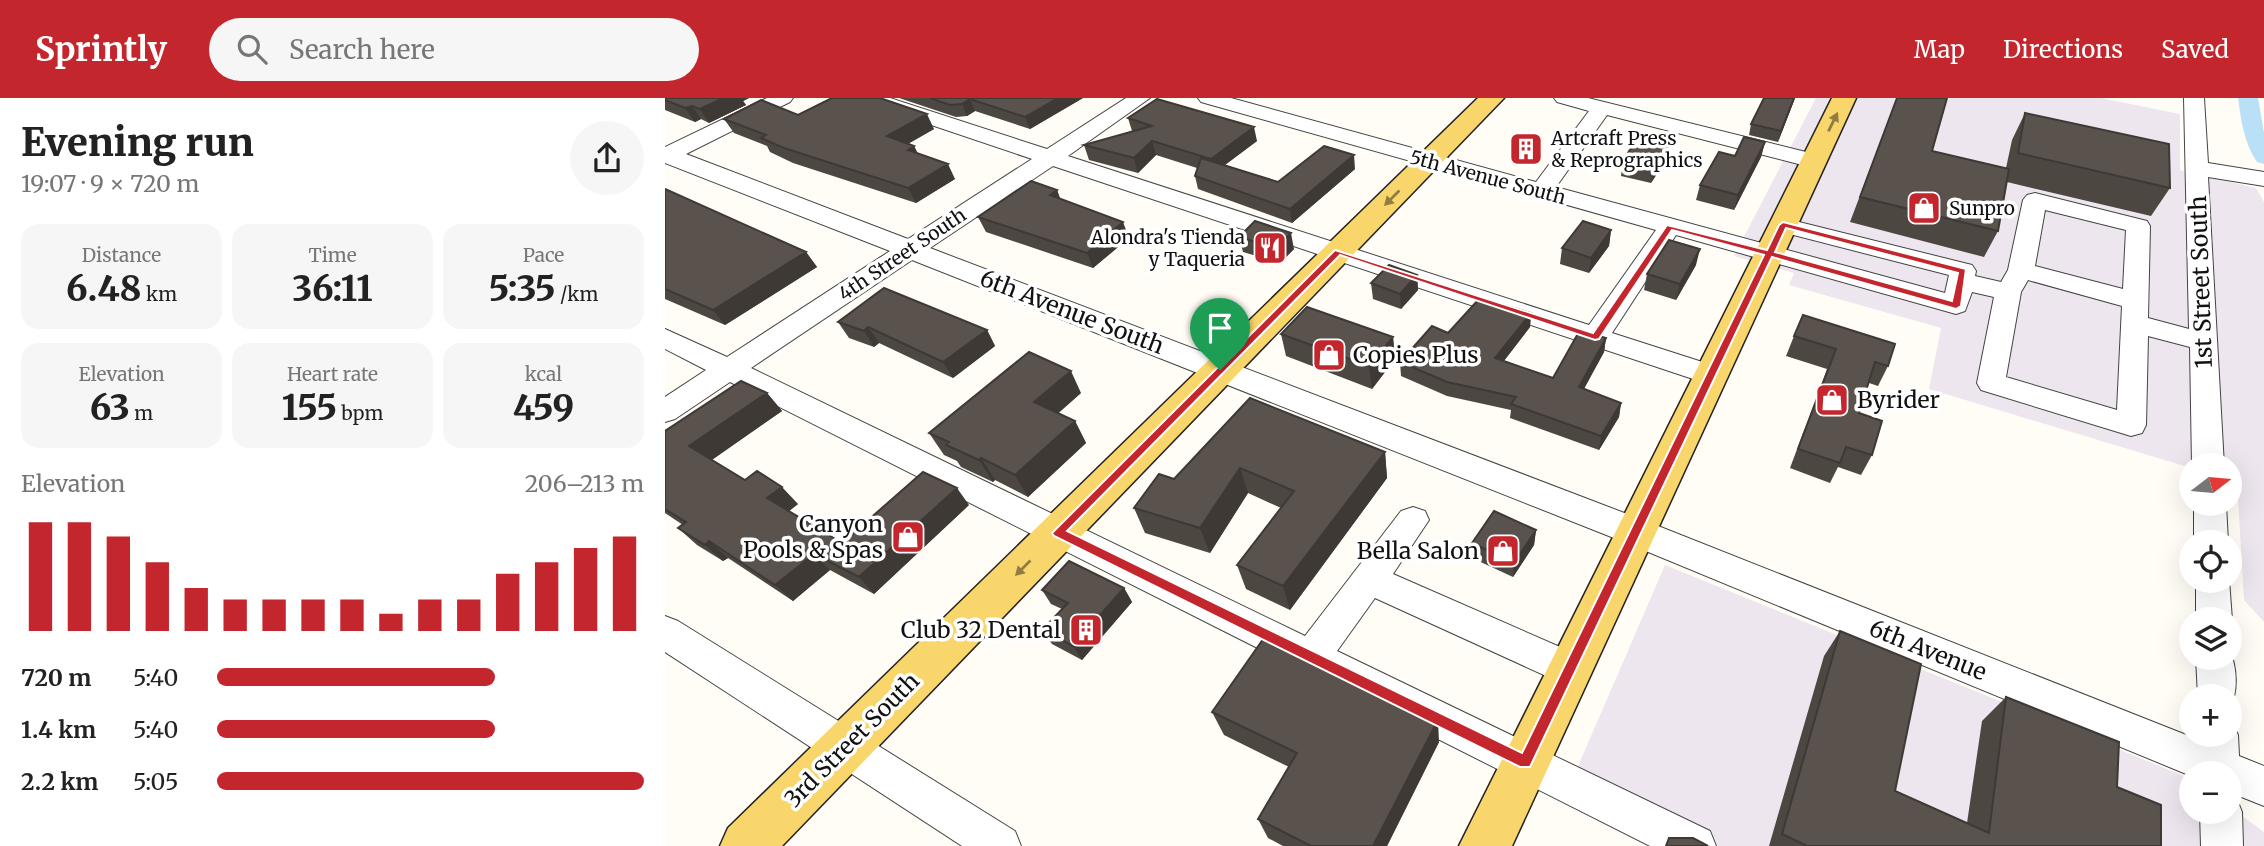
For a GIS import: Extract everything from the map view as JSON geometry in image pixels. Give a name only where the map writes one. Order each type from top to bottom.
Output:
[{"type":"main road","name":"3rd Street South","points":[[745,846],[1492,98]]},
{"type":"main road","points":[[1485,846],[1844,98]]},
{"type":"street","points":[[666,155],[783,98]]},
{"type":"street","points":[[870,98],[1711,375]]},
{"type":"street","name":"4th Street South","points":[[665,411],[1140,98]]},
{"type":"street","name":"5th Avenue South","points":[[1208,98],[1670,227],[1776,239]]},
{"type":"street","points":[[1564,98],[1814,162]]},
{"type":"street","name":"1st Street South","points":[[2194,98],[2208,453]]},
{"type":"street","points":[[1541,191],[1602,108]]},
{"type":"street","name":"6th Avenue South","points":[[666,155],[1636,532]]},
{"type":"street","points":[[2197,168],[2258,178]]},
{"type":"street","points":[[2035,200],[2138,226],[2135,312],[2131,425],[1991,383],[2035,200]]},
{"type":"street","points":[[1595,337],[1670,227]]},
{"type":"street","points":[[1776,239],[1963,271],[1956,306],[1776,239]]},
{"type":"street","points":[[1961,281],[2014,281],[2135,312],[2204,342]]},
{"type":"street","points":[[665,338],[1695,846]]},
{"type":"street","points":[[1311,657],[1413,520]]},
{"type":"street","name":"6th Avenue","points":[[1636,532],[2219,759],[2264,786]]},
{"type":"street","points":[[1369,579],[1570,669]]},
{"type":"street","points":[[665,632],[1000,846]]},
{"type":"street","points":[[2222,824],[2223,846]]},
{"type":"shaded area","points":[[1816,98],[2101,98],[2180,114],[2180,170],[2256,188],[2264,202],[2264,622],[2244,600],[2242,530],[2240,530],[2239,516],[2242,516],[2242,453],[2179,453],[2179,464],[1929,389],[1941,328],[1789,285],[1794,273],[1734,256]]},
{"type":"shaded area","points":[[1665,565],[2179,774],[2179,824],[2242,824],[2242,816],[2264,832],[2264,846],[1688,846],[1569,787]]},
{"type":"building","points":[[665,98],[723,98],[700,109],[692,106],[685,108]]},
{"type":"building","points":[[832,98],[880,98],[927,114],[887,136],[914,146],[908,150],[948,164],[908,188],[784,148],[761,138],[766,135],[724,119],[761,100],[798,115]]},
{"type":"building","points":[[930,98],[1058,98],[1025,117],[970,99],[962,104],[950,105]]},
{"type":"building","points":[[1764,98],[1794,98],[1781,131],[1751,124]]},
{"type":"building","points":[[1897,98],[1947,98],[1932,151],[2009,169],[1998,231],[1860,197]]},
{"type":"building","points":[[1157,99],[1254,127],[1211,159],[1152,141],[1134,158],[1084,145],[1152,126],[1128,118]]},
{"type":"building","points":[[2025,113],[2169,144],[2170,188],[2018,153]]},
{"type":"building","points":[[1744,137],[1765,142],[1738,195],[1700,185],[1719,152],[1735,156]]},
{"type":"building","points":[[1637,140],[1667,148],[1654,168],[1623,160]]},
{"type":"building","points":[[1324,146],[1354,155],[1290,209],[1195,176],[1201,158],[1278,182]]},
{"type":"building","points":[[1031,181],[1057,190],[1050,195],[1123,222],[1087,253],[978,217]]},
{"type":"building","points":[[665,189],[806,252],[713,310],[665,289]]},
{"type":"building","points":[[1255,221],[1291,233],[1277,248],[1239,237]]},
{"type":"building","points":[[1583,221],[1611,230],[1591,258],[1562,248]]},
{"type":"building","points":[[1669,240],[1700,249],[1680,284],[1647,274]]},
{"type":"building","points":[[1389,265],[1417,275],[1400,294],[1371,283]]},
{"type":"building","points":[[884,288],[987,330],[943,362],[868,327],[864,331],[838,322]]},
{"type":"building","points":[[1480,298],[1531,313],[1495,358],[1553,378],[1580,330],[1606,338],[1579,387],[1621,403],[1601,436],[1511,404],[1516,397],[1447,382],[1400,362],[1432,326],[1448,333]]},
{"type":"building","points":[[1307,307],[1393,337],[1369,366],[1281,334]]},
{"type":"building","points":[[1803,315],[1895,344],[1888,366],[1875,362],[1859,413],[1882,421],[1872,455],[1846,447],[1840,463],[1798,449],[1836,349],[1794,336]]},
{"type":"building","points":[[1029,352],[1071,371],[1034,402],[1075,421],[1015,475],[946,445],[949,442],[929,433]]},
{"type":"building","points":[[741,381],[767,393],[689,446],[745,480],[757,471],[782,487],[767,498],[842,543],[923,472],[957,488],[859,577],[814,554],[775,585],[709,541],[705,545],[678,528],[686,522],[665,509],[665,431]]},
{"type":"building","points":[[1250,398],[1385,452],[1283,586],[1237,565],[1294,491],[1240,468],[1200,528],[1134,508],[1159,474],[1174,479]]},
{"type":"building","points":[[1494,511],[1536,530],[1514,563],[1472,543]]},
{"type":"building","points":[[1069,561],[1124,588],[1073,646],[1042,630],[1068,603],[1042,590]]},
{"type":"building","points":[[1840,631],[1921,664],[1895,791],[1989,833],[2006,697],[2119,742],[2117,787],[2161,805],[2161,846],[1807,846],[1782,834]]},
{"type":"building","points":[[1266,635],[1438,720],[1373,846],[1311,846],[1258,819],[1297,753],[1212,712]]},
{"type":"building","points":[[1669,838],[1693,838],[1708,846],[1666,846]]},
{"type":"waterway","points":[[2248,98],[2252,128],[2264,158]]},
{"type":"place","name":"Artcraft Press & Reprographics","points":[[1526,149]]},
{"type":"place","name":"Sunpro","points":[[1924,208]]},
{"type":"place","name":"Alondra's Tienda y Taqueria","points":[[1270,248]]},
{"type":"place","name":"Copies Plus","points":[[1329,355]]},
{"type":"place","name":"Byrider","points":[[1832,400]]},
{"type":"place","name":"Canyon Pools & Spas","points":[[908,537]]},
{"type":"place","name":"Bella Salon","points":[[1503,551]]},
{"type":"place","name":"Club 32 Dental","points":[[1086,630]]},
{"type":"route","points":[[1220,370],[1058,533],[1525,762],[1769,254],[1956,306],[1963,271],[1783,225],[1769,254],[1670,227],[1595,337],[1339,252],[1220,370]]}]
